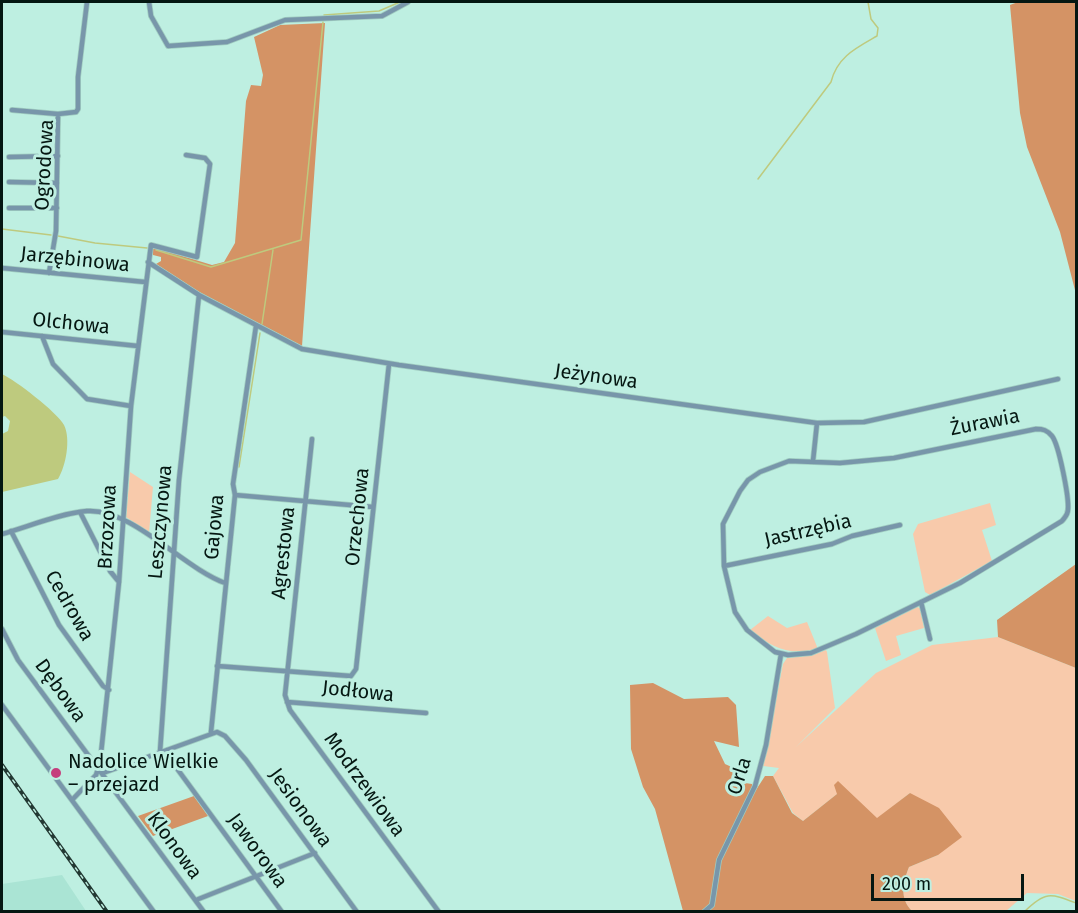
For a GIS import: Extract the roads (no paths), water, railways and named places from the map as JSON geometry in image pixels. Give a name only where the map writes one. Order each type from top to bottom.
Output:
[{"type":"street","name":"Ogrodowa","points":[[49,273],[56,231],[58,114],[62,111],[76,112],[78,109],[78,77],[87,2]]},
{"type":"street","points":[[149,2],[151,16],[168,46],[227,42],[285,20],[382,16],[408,2]]},
{"type":"street","points":[[12,110],[58,114]]},
{"type":"street","name":"Brzozowa","points":[[101,771],[119,582],[131,406],[151,245],[197,257],[210,164],[205,158],[186,155]]},
{"type":"street","points":[[9,157],[58,156]]},
{"type":"street","points":[[9,182],[57,183]]},
{"type":"street","points":[[9,208],[57,208]]},
{"type":"street","name":"Jeżynowa","points":[[148,262],[199,295],[302,349],[389,364],[817,423],[864,422],[1058,379]]},
{"type":"street","name":"Jarzębinowa","points":[[2,268],[145,282]]},
{"type":"street","name":"Leszczynowa","points":[[160,752],[174,553],[199,295]]},
{"type":"street","name":"Gajowa","points":[[211,732],[235,495],[233,484],[256,326]]},
{"type":"street","name":"Olchowa","points":[[2,332],[138,346]]},
{"type":"street","points":[[42,336],[58,370],[87,399],[131,406]]},
{"type":"street","name":"Orzechowa","points":[[287,670],[351,676],[354,672],[389,364]]},
{"type":"street","points":[[813,461],[817,423]]},
{"type":"street","name":"Żurawia","points":[[1036,429],[1046,430],[1053,437],[1068,502],[1068,513],[1062,521],[977,574],[921,602],[820,650],[805,654],[781,654],[758,641],[738,619],[724,566],[723,524],[734,499],[748,480],[780,463],[813,461],[840,463],[894,459],[1036,429]]},
{"type":"street","name":"Agrestowa","points":[[287,670],[312,439]]},
{"type":"street","points":[[235,495],[373,507]]},
{"type":"street","points":[[2,534],[80,512],[95,511],[139,528],[174,553],[225,583]]},
{"type":"street","points":[[80,512],[110,572],[119,582]]},
{"type":"street","name":"Jastrzębia","points":[[724,566],[832,544],[852,536],[900,525]]},
{"type":"street","name":"Cedrowa","points":[[11,531],[64,632],[103,686],[110,690]]},
{"type":"street","points":[[921,602],[930,639]]},
{"type":"street","name":"Dębowa","points":[[2,629],[18,660],[101,771]]},
{"type":"street","name":"Orla","points":[[704,912],[710,908],[712,902],[719,860],[755,786],[766,745],[781,654]]},
{"type":"street","points":[[217,666],[287,670],[285,695],[287,702]]},
{"type":"street","name":"Jodłowa","points":[[287,702],[426,713]]},
{"type":"street","name":"Modrzewiowa","points":[[287,702],[290,710],[438,912]]},
{"type":"street","points":[[2,705],[154,912]]},
{"type":"street","points":[[72,800],[101,771],[167,750],[211,732]]},
{"type":"street","name":"Jesionowa","points":[[211,732],[225,736],[236,748],[357,912]]},
{"type":"street","name":"Jaworowa","points":[[167,750],[170,759],[282,912]]},
{"type":"street","name":"Klonowa","points":[[101,771],[204,912]]},
{"type":"street","points":[[196,900],[315,853]]},
{"type":"waterway","points":[[324,15],[379,11],[400,2]]},
{"type":"waterway","points":[[758,179],[831,82],[838,66],[848,54],[877,36],[878,28],[871,19],[868,2]]},
{"type":"waterway","points":[[156,250],[211,267],[301,240],[323,22]]},
{"type":"waterway","points":[[2,229],[51,235]]},
{"type":"waterway","points":[[58,236],[95,243],[147,248]]},
{"type":"waterway","points":[[262,324],[273,250]]},
{"type":"waterway","points":[[239,467],[260,333]]},
{"type":"waterway","points":[[1024,912],[1037,900],[1048,896],[1060,897],[1076,903]]},
{"type":"railway","points":[[2,765],[107,912]]},
{"type":"place","name":"Nadolice Wielkie – przejazd","points":[[56,773]]}]
